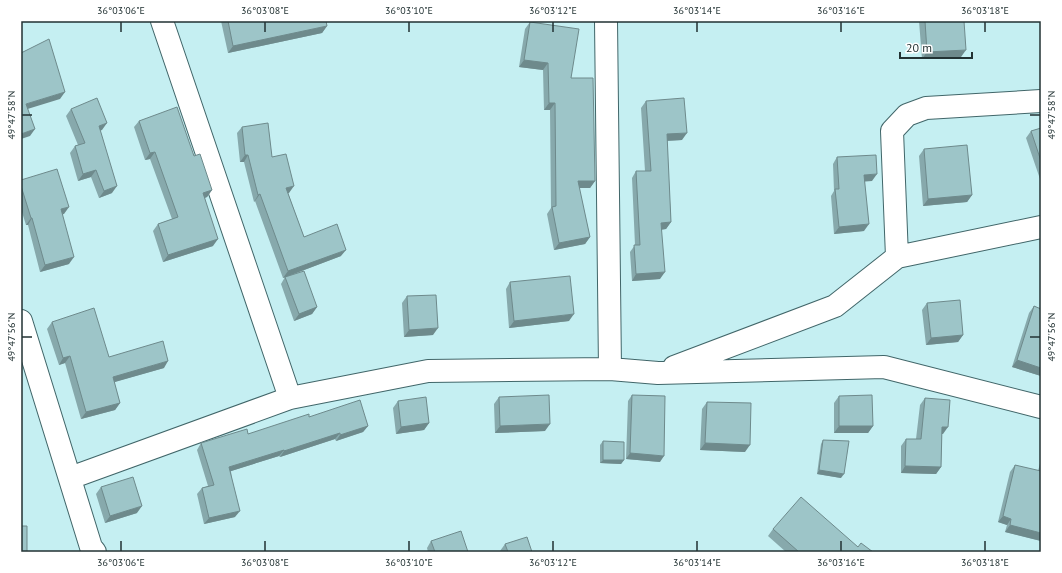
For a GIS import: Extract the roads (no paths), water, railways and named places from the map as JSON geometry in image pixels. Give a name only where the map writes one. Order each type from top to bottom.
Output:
[{"type":"street","points":[[162,21],[290,398]]},
{"type":"street","points":[[606,21],[610,369]]},
{"type":"street","points":[[897,257],[892,132],[907,115],[926,108],[1041,101]]},
{"type":"street","points":[[658,373],[835,306],[897,257],[1041,226]]},
{"type":"street","points":[[21,321],[91,550]]},
{"type":"street","points":[[70,478],[290,398],[428,371],[610,369],[658,373],[884,367],[1041,408]]}]
